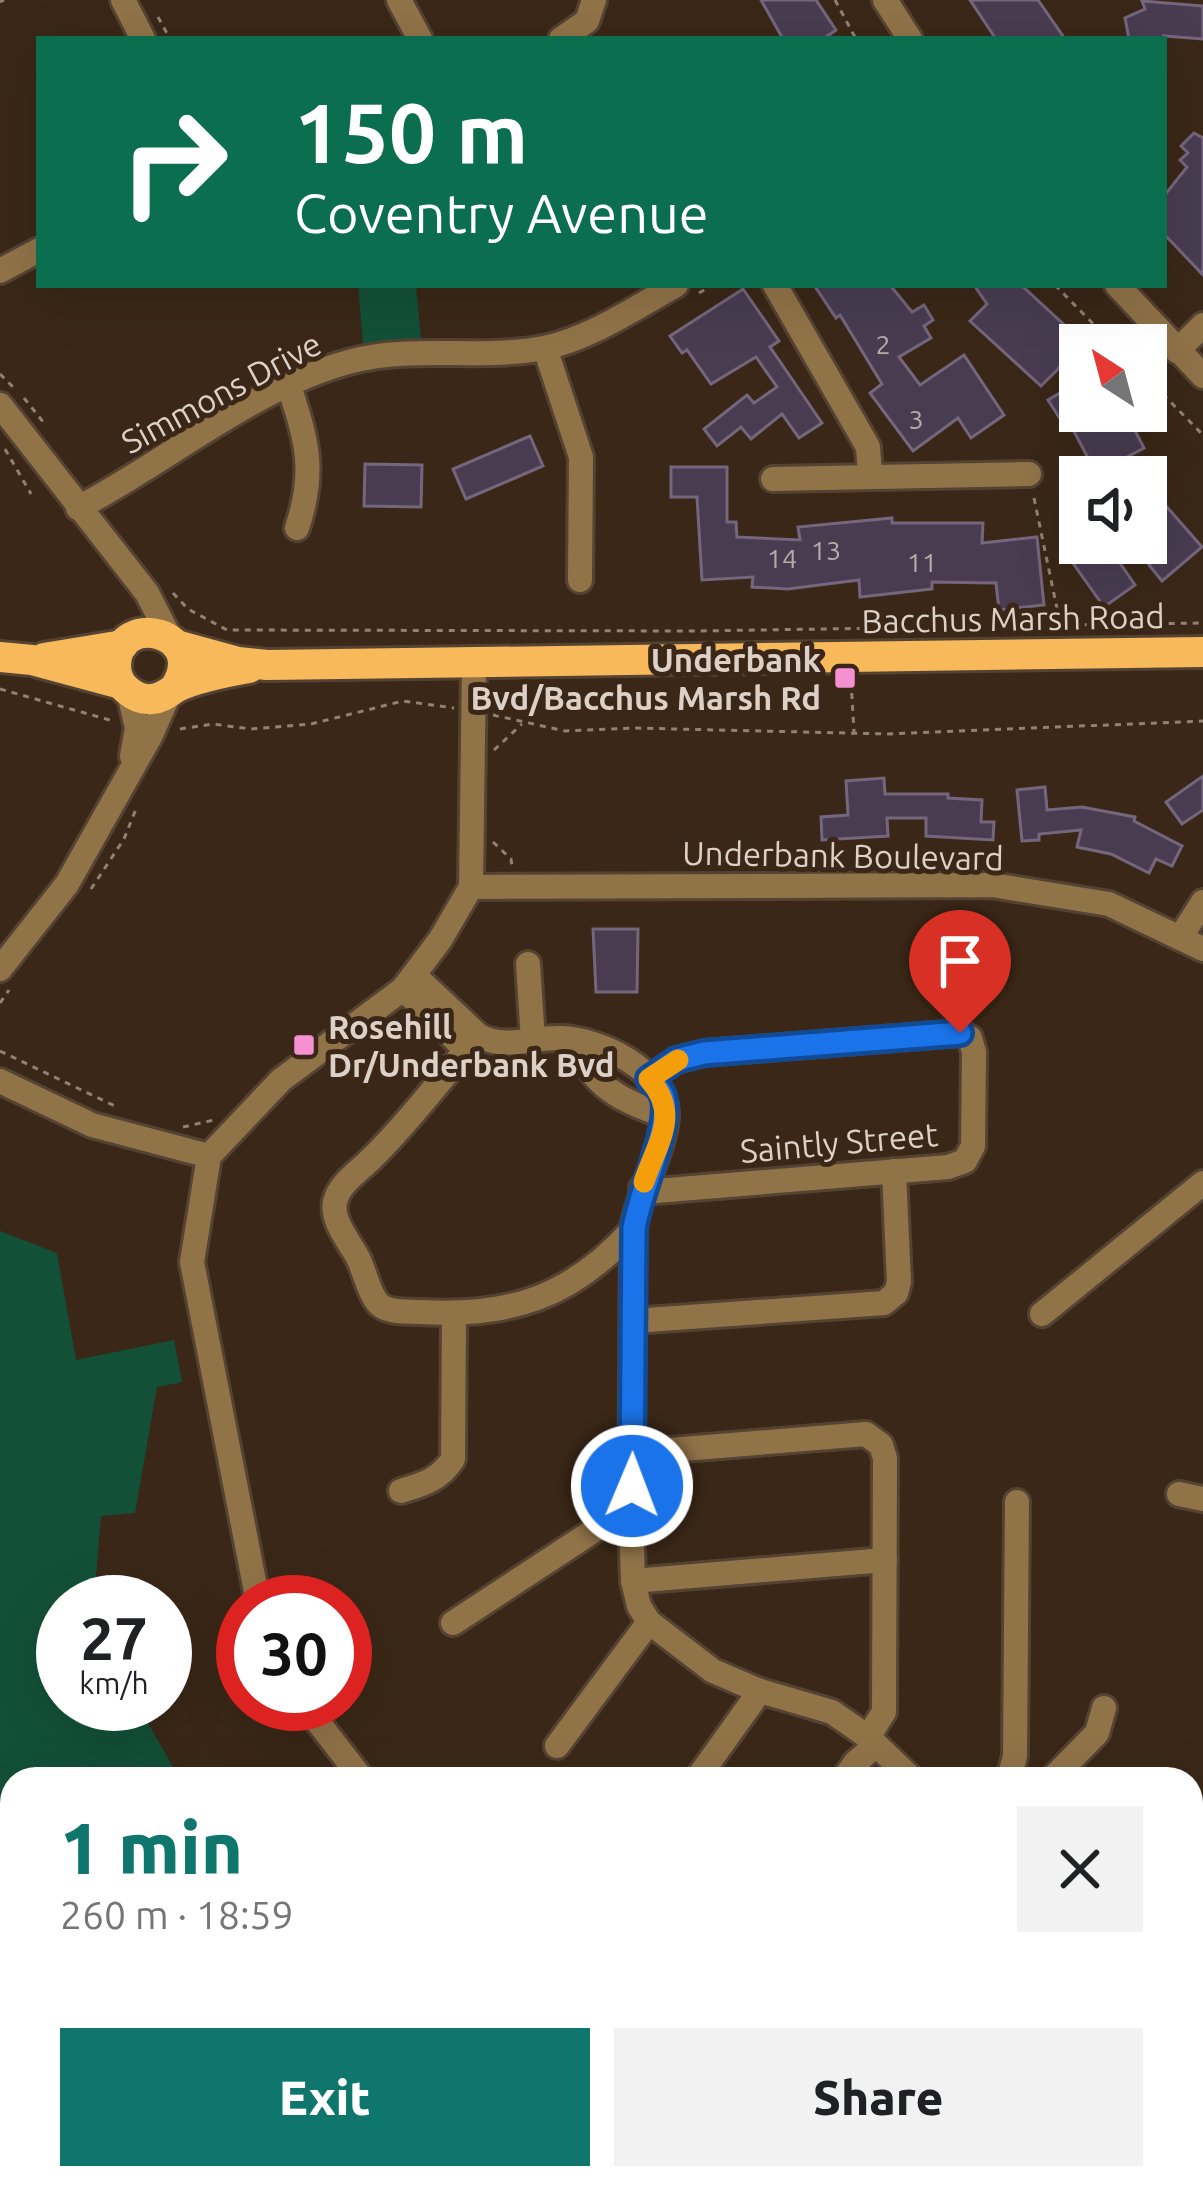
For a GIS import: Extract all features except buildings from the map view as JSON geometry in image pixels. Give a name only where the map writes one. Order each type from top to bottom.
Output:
[{"type":"main road","points":[[0,657],[32,660],[149,699],[172,691],[183,668],[173,642],[148,632],[125,642],[32,660]]},
{"type":"main road","points":[[125,642],[116,664],[125,688]]},
{"type":"main road","name":"Bacchus Marsh Road","points":[[173,642],[238,662],[267,665],[1197,651]]},
{"type":"main road","name":"Bacchus Marsh Road","points":[[172,691],[267,665]]},
{"type":"street","points":[[123,0],[141,36]]},
{"type":"street","points":[[399,0],[419,36]]},
{"type":"street","points":[[565,36],[587,21],[594,0]]},
{"type":"street","points":[[885,0],[908,36]]},
{"type":"street","points":[[0,271],[36,252]]},
{"type":"street","name":"Simmons Drive","points":[[78,508],[289,386],[358,359],[545,348],[671,288]]},
{"type":"street","points":[[777,288],[868,447],[870,474]]},
{"type":"street","points":[[1120,288],[1203,376]]},
{"type":"street","points":[[1177,351],[1203,326]]},
{"type":"street","points":[[545,348],[581,457],[580,580]]},
{"type":"street","points":[[289,386],[310,467],[297,528]]},
{"type":"street","points":[[0,405],[135,578],[173,642]]},
{"type":"street","points":[[773,479],[1029,474]]},
{"type":"street","points":[[125,642],[138,596],[135,578]]},
{"type":"street","points":[[253,1575],[192,1262],[209,1156],[281,1080],[409,982],[470,887],[473,664]]},
{"type":"street","points":[[125,688],[144,731]]},
{"type":"street","points":[[0,969],[67,884],[131,765],[144,731],[172,691]]},
{"type":"street","name":"Underbank Boulevard","points":[[470,887],[992,885],[1109,904],[1192,944]]},
{"type":"street","points":[[1192,944],[1203,902]]},
{"type":"street","points":[[528,964],[533,1040]]},
{"type":"street","points":[[409,982],[472,1043]]},
{"type":"street","name":"Saintly Street","points":[[642,1188],[656,1191],[949,1167],[965,1161],[973,1146],[974,1052],[970,1038],[960,1033],[704,1053],[676,1060],[649,1079]]},
{"type":"street","points":[[573,1040],[594,1078],[630,1104],[666,1116]]},
{"type":"street","points":[[634,1229],[558,1292],[499,1311],[387,1310],[375,1300],[335,1217],[335,1202],[342,1186],[382,1149],[472,1043],[573,1040],[604,1047],[649,1079],[662,1094],[666,1116],[634,1229],[631,1518],[633,1581],[639,1606],[649,1622],[712,1671],[832,1712],[899,1767]]},
{"type":"street","points":[[0,1082],[92,1125],[209,1156]]},
{"type":"street","points":[[633,1322],[884,1303],[896,1293],[899,1282],[894,1171]]},
{"type":"street","points":[[1042,1314],[1203,1183]]},
{"type":"street","points":[[400,1491],[429,1484],[453,1459],[454,1314]]},
{"type":"street","points":[[634,1453],[866,1434],[881,1445],[885,1458],[884,1712],[872,1741],[852,1767]]},
{"type":"street","points":[[1012,1767],[1017,1502]]},
{"type":"street","points":[[453,1623],[607,1522],[631,1518]]},
{"type":"street","points":[[633,1581],[885,1561]]},
{"type":"street","points":[[557,1746],[649,1622]]},
{"type":"street","points":[[706,1767],[760,1691]]},
{"type":"street","points":[[1064,1767],[1097,1733],[1104,1708]]},
{"type":"street","points":[[325,1731],[353,1767]]},
{"type":"path","points":[[149,0],[168,36]]},
{"type":"path","points":[[836,0],[854,36]]},
{"type":"path","points":[[1057,288],[1093,324]]},
{"type":"path","points":[[1167,398],[1203,435]]},
{"type":"path","points":[[0,442],[31,494]]},
{"type":"path","points":[[1029,474],[1060,625]]},
{"type":"path","points":[[174,594],[188,609],[227,630],[698,632],[1203,622]]},
{"type":"path","points":[[848,657],[854,734]]},
{"type":"path","points":[[0,689],[144,731],[164,743],[178,730],[213,724],[251,729],[311,724],[403,701],[473,710],[565,731],[633,728],[854,734],[1203,721]]},
{"type":"path","points":[[491,753],[523,723]]},
{"type":"path","points":[[489,833],[511,859],[514,886]]},
{"type":"path","points":[[0,1051],[123,1110]]},
{"type":"path","points":[[180,1128],[213,1118],[231,1131]]},
{"type":"green space","points":[[358,288],[416,288],[421,339],[363,344]]},
{"type":"green space","points":[[0,1231],[57,1253],[76,1360],[174,1340],[182,1382],[157,1387],[135,1513],[101,1516],[96,1575],[36,1575],[36,1731],[152,1731],[173,1767],[0,1767]]},
{"type":"slow traffic","points":[[644,1182],[666,1116],[662,1094],[649,1079],[678,1060]]},
{"type":"place","name":"Underbank Bvd/Bacchus Marsh Rd","points":[[845,678]]},
{"type":"place","name":"Rosehill Dr/Underbank Bvd","points":[[304,1045]]},
{"type":"route","points":[[632,1486],[634,1229],[638,1201],[666,1116],[662,1094],[649,1079],[676,1060],[704,1053],[960,1033]]}]
